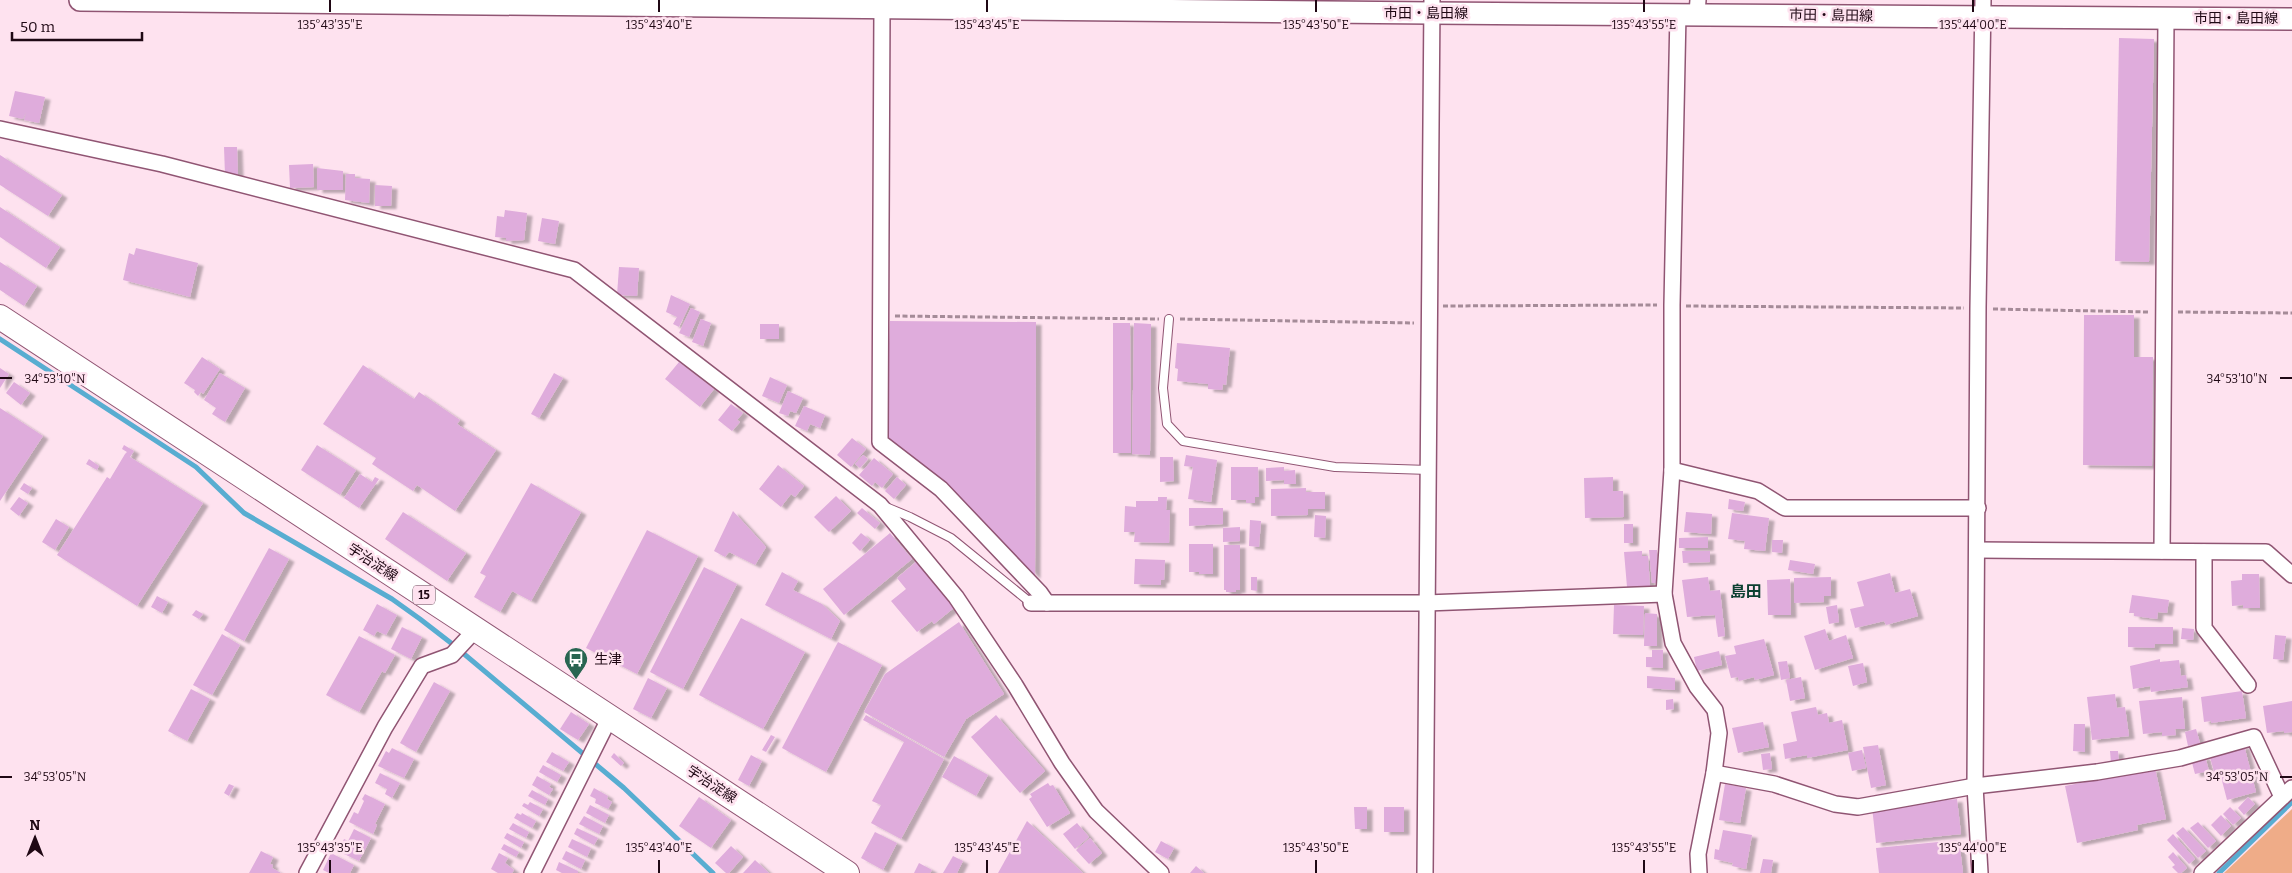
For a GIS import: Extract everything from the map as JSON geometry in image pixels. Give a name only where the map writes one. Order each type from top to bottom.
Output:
[{"type":"main road","name":"宇治淀線","points":[[0,317],[847,873]]},
{"type":"street","name":"市田・島田線","points":[[80,0],[882,6],[1691,9],[1983,8],[2166,18],[2292,18]]},
{"type":"street","points":[[882,6],[880,442],[940,489],[1040,593],[1047,603]]},
{"type":"street","points":[[1425,873],[1432,7]]},
{"type":"street","points":[[1980,873],[1975,786],[1978,308],[1983,8]]},
{"type":"street","points":[[1691,9],[1672,305],[1672,470],[1664,594],[1673,643],[1696,688],[1716,710],[1719,732],[1714,773],[1698,854],[1699,873]]},
{"type":"street","points":[[2162,551],[2166,18]]},
{"type":"street","points":[[0,129],[162,164],[574,270],[880,505],[956,597],[1015,686],[1062,763],[1096,812],[1161,873]]},
{"type":"street","points":[[1672,470],[1758,491],[1786,508],[1978,508]]},
{"type":"street","points":[[1977,550],[2266,552],[2292,575]]},
{"type":"street","points":[[2204,552],[2204,628],[2248,685]]},
{"type":"street","points":[[1031,603],[1426,603],[1664,594]]},
{"type":"street","points":[[307,873],[385,727],[422,666],[452,655],[476,630]]},
{"type":"street","points":[[532,873],[610,717]]},
{"type":"street","points":[[1714,773],[1774,784],[1835,804],[1858,807],[1975,786],[2097,772],[2180,758],[2254,737],[2287,793],[2202,873]]},
{"type":"lane","points":[[1168,319],[1163,388],[1167,424],[1182,442],[1335,467],[1429,470]]},
{"type":"lane","points":[[880,505],[910,517],[951,538],[1031,603]]},
{"type":"path","points":[[1430,306],[1672,305],[2292,313]]},
{"type":"shaded area","points":[[2292,809],[2292,873],[2224,873]]},
{"type":"building","points":[[2119,38],[2154,39],[2149,262],[2115,261]]},
{"type":"building","points":[[15,91],[45,97],[39,123],[24,120],[26,112],[23,119],[9,116]]},
{"type":"building","points":[[224,147],[237,147],[238,175],[225,175]]},
{"type":"building","points":[[0,155],[62,195],[48,216],[0,185]]},
{"type":"building","points":[[313,164],[314,187],[290,188],[289,165]]},
{"type":"building","points":[[317,168],[343,171],[343,190],[317,190]]},
{"type":"building","points":[[346,174],[355,174],[355,178],[370,179],[369,203],[345,200]]},
{"type":"building","points":[[375,185],[392,186],[391,206],[375,206]]},
{"type":"building","points":[[0,207],[60,247],[46,268],[0,237]]},
{"type":"building","points":[[505,210],[527,213],[524,240],[506,241],[506,238],[495,237],[497,216],[504,217]]},
{"type":"building","points":[[542,218],[559,221],[555,244],[538,241]]},
{"type":"building","points":[[136,248],[198,263],[190,297],[123,280],[129,253],[134,255]]},
{"type":"building","points":[[0,262],[37,286],[24,306],[0,290]]},
{"type":"building","points":[[619,267],[639,268],[637,296],[617,295]]},
{"type":"building","points":[[671,295],[690,304],[679,327],[673,324],[677,317],[666,312]]},
{"type":"building","points":[[691,308],[700,312],[689,337],[679,333]]},
{"type":"building","points":[[2084,315],[2134,315],[2134,357],[2153,357],[2152,466],[2083,465]]},
{"type":"building","points":[[701,319],[711,323],[703,346],[692,342]]},
{"type":"building","points":[[890,321],[1036,322],[1035,576],[941,480],[888,439],[886,412]]},
{"type":"building","points":[[1113,323],[1130,323],[1131,453],[1113,453]]},
{"type":"building","points":[[1134,323],[1151,324],[1150,455],[1132,454]]},
{"type":"building","points":[[760,324],[779,324],[779,339],[760,339]]},
{"type":"building","points":[[1177,343],[1230,348],[1226,385],[1223,384],[1222,390],[1208,389],[1208,384],[1177,381],[1178,369],[1175,368]]},
{"type":"building","points":[[202,357],[220,369],[203,394],[201,392],[198,396],[194,392],[195,390],[184,383]]},
{"type":"building","points":[[679,362],[714,389],[700,407],[665,379]]},
{"type":"building","points":[[363,365],[414,399],[419,392],[460,420],[457,424],[496,450],[455,511],[417,485],[413,491],[372,464],[376,458],[323,424]]},
{"type":"building","points":[[0,368],[9,374],[0,388]]},
{"type":"building","points":[[220,373],[245,388],[225,422],[212,414],[216,408],[204,400]]},
{"type":"building","points":[[554,373],[563,378],[539,418],[531,414]]},
{"type":"building","points":[[770,377],[787,385],[779,403],[762,396]]},
{"type":"building","points":[[14,382],[30,393],[21,405],[6,393]]},
{"type":"building","points":[[788,391],[803,398],[796,413],[790,411],[788,416],[779,413]]},
{"type":"building","points":[[731,404],[743,413],[737,420],[740,422],[732,431],[718,420]]},
{"type":"building","points":[[804,406],[825,415],[820,428],[810,424],[807,431],[795,426]]},
{"type":"building","points":[[0,408],[43,436],[0,501]]},
{"type":"building","points":[[852,438],[866,449],[851,467],[837,455]]},
{"type":"building","points":[[124,445],[134,451],[130,457],[203,503],[137,606],[57,555],[107,477],[110,479],[127,452],[122,449]]},
{"type":"building","points":[[317,445],[356,470],[340,495],[301,470]]},
{"type":"building","points":[[863,455],[868,459],[860,468],[855,464]]},
{"type":"building","points":[[1186,455],[1217,460],[1211,502],[1188,499],[1193,467],[1184,466]]},
{"type":"building","points":[[1160,457],[1173,457],[1174,481],[1160,482]]},
{"type":"building","points":[[874,458],[893,474],[882,488],[875,482],[872,486],[859,475]]},
{"type":"building","points":[[89,459],[99,466],[97,470],[86,464]]},
{"type":"building","points":[[778,465],[804,486],[795,497],[791,494],[781,507],[759,489]]},
{"type":"building","points":[[1231,467],[1258,467],[1259,497],[1255,497],[1255,503],[1246,503],[1246,500],[1231,500]]},
{"type":"building","points":[[1284,467],[1284,471],[1295,470],[1296,484],[1284,484],[1284,480],[1266,481],[1266,468]]},
{"type":"building","points":[[360,474],[372,482],[375,477],[379,479],[359,508],[344,498]]},
{"type":"building","points":[[897,477],[906,485],[894,499],[885,491]]},
{"type":"building","points":[[1613,477],[1613,491],[1623,491],[1624,517],[1585,518],[1584,478]]},
{"type":"building","points":[[24,483],[32,488],[28,494],[20,489]]},
{"type":"building","points":[[531,483],[581,512],[531,601],[512,591],[500,612],[474,597],[486,576],[480,573]]},
{"type":"building","points":[[1306,488],[1306,492],[1325,492],[1325,509],[1308,509],[1308,515],[1271,516],[1271,489]]},
{"type":"building","points":[[836,496],[851,511],[829,532],[814,517]]},
{"type":"building","points":[[19,497],[28,503],[19,516],[10,509]]},
{"type":"building","points":[[1158,497],[1167,497],[1166,510],[1170,510],[1169,543],[1134,542],[1135,532],[1124,532],[1125,506],[1136,507],[1136,501],[1158,501]]},
{"type":"building","points":[[1729,499],[1745,502],[1743,511],[1728,509]]},
{"type":"building","points":[[862,508],[880,523],[875,529],[857,513]]},
{"type":"building","points":[[1189,508],[1223,508],[1223,524],[1189,526]]},
{"type":"building","points":[[733,511],[766,547],[755,565],[729,552],[725,557],[714,551]]},
{"type":"building","points":[[403,512],[466,553],[447,581],[385,539]]},
{"type":"building","points":[[1686,512],[1712,514],[1711,534],[1684,532]]},
{"type":"building","points":[[1732,513],[1769,518],[1765,551],[1744,549],[1745,541],[1728,539]]},
{"type":"building","points":[[1315,515],[1326,516],[1325,538],[1314,537]]},
{"type":"building","points":[[56,519],[69,527],[55,550],[42,542]]},
{"type":"building","points":[[1250,520],[1261,521],[1259,547],[1249,546]]},
{"type":"building","points":[[1624,524],[1633,524],[1633,543],[1624,543]]},
{"type":"building","points":[[1240,527],[1240,541],[1223,542],[1223,528]]},
{"type":"building","points":[[647,530],[698,556],[637,674],[586,648]]},
{"type":"building","points":[[861,533],[870,540],[860,551],[852,543]]},
{"type":"building","points":[[890,533],[912,559],[844,615],[823,589]]},
{"type":"building","points":[[1708,537],[1708,548],[1679,548],[1679,538]]},
{"type":"building","points":[[1772,540],[1783,540],[1782,553],[1772,552]]},
{"type":"building","points":[[1189,544],[1213,544],[1213,574],[1189,572]]},
{"type":"building","points":[[1224,545],[1240,545],[1240,590],[1236,590],[1236,592],[1226,592],[1224,590]]},
{"type":"building","points":[[269,548],[289,559],[244,641],[224,630]]},
{"type":"building","points":[[1649,550],[1657,550],[1658,577],[1656,577],[1656,583],[1652,583]]},
{"type":"building","points":[[1642,551],[1642,556],[1648,556],[1650,586],[1627,587],[1624,552]]},
{"type":"building","points":[[1682,551],[1710,551],[1710,562],[1683,563]]},
{"type":"building","points":[[1135,559],[1165,560],[1164,580],[1161,580],[1161,585],[1134,584]]},
{"type":"building","points":[[1790,560],[1815,564],[1813,574],[1788,570]]},
{"type":"building","points":[[917,561],[955,607],[934,624],[932,621],[917,632],[891,601],[906,589],[897,578]]},
{"type":"building","points":[[704,567],[737,584],[683,689],[650,672]]},
{"type":"building","points":[[782,572],[798,581],[793,590],[822,604],[840,621],[831,639],[765,605]]},
{"type":"building","points":[[1890,573],[1895,593],[1910,589],[1918,616],[1886,625],[1884,621],[1855,628],[1850,609],[1864,606],[1857,582]]},
{"type":"building","points":[[2242,574],[2259,574],[2260,608],[2243,608],[2243,605],[2232,606],[2231,581],[2242,580]]},
{"type":"building","points":[[1251,577],[1257,577],[1257,591],[1251,590]]},
{"type":"building","points":[[1708,577],[1710,591],[1720,590],[1725,636],[1718,637],[1715,615],[1687,617],[1682,580]]},
{"type":"building","points":[[1831,577],[1831,596],[1824,596],[1824,602],[1794,603],[1794,578]]},
{"type":"building","points":[[1790,579],[1791,615],[1768,615],[1767,580]]},
{"type":"building","points":[[2132,595],[2169,600],[2167,613],[2158,612],[2157,619],[2134,616],[2134,613],[2129,613]]},
{"type":"building","points":[[157,596],[168,602],[162,613],[151,607]]},
{"type":"building","points":[[377,604],[397,615],[386,635],[377,631],[374,636],[363,630]]},
{"type":"building","points":[[1614,605],[1644,606],[1643,635],[1613,634]]},
{"type":"building","points":[[1837,605],[1839,622],[1829,624],[1826,607]]},
{"type":"building","points":[[196,610],[203,614],[199,619],[192,615]]},
{"type":"building","points":[[1645,613],[1657,614],[1657,646],[1644,646]]},
{"type":"building","points":[[741,618],[805,652],[763,729],[699,695]]},
{"type":"building","points":[[959,622],[1004,694],[966,719],[944,757],[864,712],[885,674]]},
{"type":"building","points":[[402,627],[422,637],[411,659],[391,649]]},
{"type":"building","points":[[2128,627],[2173,627],[2173,644],[2155,644],[2154,648],[2128,647]]},
{"type":"building","points":[[2182,628],[2194,629],[2193,640],[2181,639]]},
{"type":"building","points":[[1825,629],[1829,641],[1846,635],[1853,658],[1815,670],[1804,636]]},
{"type":"building","points":[[222,634],[240,645],[212,695],[193,685]]},
{"type":"building","points":[[2275,635],[2286,636],[2283,660],[2273,659]]},
{"type":"building","points":[[359,636],[395,655],[385,673],[382,671],[359,712],[326,695]]},
{"type":"building","points":[[1764,639],[1774,675],[1755,680],[1754,677],[1739,681],[1738,677],[1731,678],[1725,656],[1736,654],[1734,646]]},
{"type":"building","points":[[838,642],[882,665],[826,772],[782,748]]},
{"type":"building","points":[[1652,650],[1663,650],[1663,668],[1646,667],[1646,657],[1652,657]]},
{"type":"building","points":[[1719,651],[1722,665],[1697,671],[1694,657]]},
{"type":"building","points":[[2160,659],[2160,662],[2179,660],[2181,676],[2186,675],[2188,687],[2151,692],[2150,686],[2133,689],[2130,666]]},
{"type":"building","points":[[1787,661],[1790,678],[1781,680],[1778,662]]},
{"type":"building","points":[[1863,663],[1867,682],[1853,686],[1848,666]]},
{"type":"building","points":[[1647,676],[1675,678],[1675,690],[1647,688]]},
{"type":"building","points":[[1801,677],[1805,698],[1790,701],[1786,680]]},
{"type":"building","points":[[648,678],[667,688],[651,718],[633,709]]},
{"type":"building","points":[[434,682],[450,691],[416,752],[400,743]]},
{"type":"building","points":[[191,689],[210,699],[187,741],[168,731]]},
{"type":"building","points":[[2242,691],[2246,718],[2211,723],[2211,721],[2204,722],[2201,697]]},
{"type":"building","points":[[2115,694],[2117,708],[2125,707],[2129,736],[2092,740],[2087,697]]},
{"type":"building","points":[[2182,697],[2185,729],[2175,729],[2176,735],[2162,736],[2162,732],[2143,734],[2139,701]]},
{"type":"building","points":[[1673,699],[1674,709],[1666,710],[1666,700]]},
{"type":"building","points":[[2292,701],[2292,732],[2267,733],[2263,706]]},
{"type":"building","points":[[1816,707],[1818,715],[1827,713],[1829,723],[1842,720],[1848,750],[1807,758],[1807,755],[1785,759],[1783,744],[1797,741],[1791,712]]},
{"type":"building","points":[[571,712],[589,724],[578,740],[560,729]]},
{"type":"building","points":[[866,715],[944,759],[901,839],[871,823],[881,805],[872,801],[904,742],[863,720]]},
{"type":"building","points":[[996,715],[1045,771],[1020,793],[971,737]]},
{"type":"building","points":[[1763,722],[1769,747],[1738,753],[1732,728]]},
{"type":"building","points":[[2074,724],[2085,724],[2085,752],[2073,751]]},
{"type":"building","points":[[2196,729],[2200,743],[2188,746],[2185,732]]},
{"type":"building","points":[[771,735],[775,737],[766,752],[762,750]]},
{"type":"building","points":[[1878,745],[1886,785],[1871,788],[1863,747]]},
{"type":"building","points":[[2244,745],[2256,792],[2227,800],[2220,773],[2215,775],[2209,754]]},
{"type":"building","points":[[392,748],[414,759],[404,778],[378,766],[386,751],[389,753]]},
{"type":"building","points":[[1862,750],[1866,768],[1852,771],[1848,753]]},
{"type":"building","points":[[2110,751],[2118,751],[2119,762],[2111,763]]},
{"type":"building","points":[[552,752],[569,762],[563,771],[546,762]]},
{"type":"building","points":[[614,753],[624,763],[621,766],[611,757]]},
{"type":"building","points":[[1770,753],[1772,769],[1763,770],[1761,754]]},
{"type":"building","points":[[751,755],[762,761],[749,786],[738,780]]},
{"type":"building","points":[[954,756],[988,775],[976,796],[942,777]]},
{"type":"building","points":[[2205,756],[2209,771],[2195,774],[2191,759]]},
{"type":"building","points":[[543,765],[561,775],[557,782],[539,772]]},
{"type":"building","points":[[2155,768],[2166,819],[2137,825],[2138,830],[2077,843],[2065,786]]},
{"type":"building","points":[[380,773],[400,783],[392,798],[385,794],[387,789],[375,783]]},
{"type":"building","points":[[537,776],[551,784],[549,787],[553,789],[549,795],[532,785]]},
{"type":"building","points":[[1048,783],[1050,786],[1053,785],[1070,813],[1047,827],[1029,799],[1032,797],[1030,794]]},
{"type":"building","points":[[229,784],[234,786],[229,796],[224,793]]},
{"type":"building","points":[[1725,784],[1746,788],[1740,823],[1719,820]]},
{"type":"building","points":[[594,788],[608,796],[607,799],[612,802],[608,809],[595,803],[596,799],[590,796]]},
{"type":"building","points":[[532,790],[548,799],[545,805],[528,796]]},
{"type":"building","points":[[365,794],[385,804],[375,824],[377,825],[373,834],[349,822],[354,812],[358,814]]},
{"type":"building","points":[[699,797],[731,820],[711,848],[679,826]]},
{"type":"building","points":[[2248,797],[2255,804],[2244,815],[2238,808]]},
{"type":"building","points":[[1957,799],[1961,834],[1876,843],[1872,807]]},
{"type":"building","points":[[530,802],[543,809],[539,816],[522,806],[524,803],[528,805]]},
{"type":"building","points":[[590,805],[609,815],[605,823],[586,813]]},
{"type":"building","points":[[1354,807],[1367,807],[1367,829],[1355,829]]},
{"type":"building","points":[[1384,807],[1404,807],[1404,832],[1384,832]]},
{"type":"building","points":[[2230,807],[2241,818],[2233,825],[2223,814]]},
{"type":"building","points":[[517,813],[521,815],[522,813],[536,821],[532,828],[514,818]]},
{"type":"building","points":[[2221,815],[2231,826],[2221,836],[2211,825]]},
{"type":"building","points":[[584,816],[603,826],[599,834],[579,824]]},
{"type":"building","points":[[1027,821],[1083,873],[998,873]]},
{"type":"building","points":[[2198,822],[2216,841],[2208,848],[2190,828]]},
{"type":"building","points":[[513,823],[529,832],[526,838],[509,829]]},
{"type":"building","points":[[1077,823],[1089,837],[1075,849],[1063,834]]},
{"type":"building","points":[[2183,827],[2206,851],[2198,858],[2176,833]]},
{"type":"building","points":[[577,828],[598,838],[594,845],[574,834]]},
{"type":"building","points":[[354,829],[371,838],[359,861],[344,854],[348,847],[342,844],[344,839],[348,841]]},
{"type":"building","points":[[1723,830],[1752,835],[1746,869],[1732,866],[1733,863],[1714,859],[1715,849],[1719,850]]},
{"type":"building","points":[[875,832],[897,843],[883,870],[861,858]]},
{"type":"building","points":[[507,833],[524,842],[521,848],[504,838]]},
{"type":"building","points":[[2173,834],[2195,859],[2189,864],[2167,840]]},
{"type":"building","points":[[1090,838],[1102,853],[1089,864],[1076,850]]},
{"type":"building","points":[[572,839],[591,848],[587,857],[568,847]]},
{"type":"building","points":[[1959,840],[1963,873],[1879,873],[1876,848]]},
{"type":"building","points":[[1161,841],[1174,848],[1168,859],[1155,852]]},
{"type":"building","points":[[504,844],[519,852],[516,857],[501,849]]},
{"type":"building","points":[[731,846],[743,857],[729,873],[726,873],[715,863]]},
{"type":"building","points":[[261,851],[273,857],[270,864],[273,865],[272,868],[281,873],[249,873]]},
{"type":"building","points":[[566,851],[585,860],[581,869],[562,859]]},
{"type":"building","points":[[2173,852],[2187,868],[2181,873],[2178,873],[2172,867],[2175,865],[2168,857]]},
{"type":"building","points":[[331,853],[354,865],[350,873],[329,873],[323,870]]},
{"type":"building","points":[[499,853],[508,858],[505,863],[514,870],[512,873],[498,873],[491,869]]},
{"type":"building","points":[[953,856],[963,861],[957,873],[943,873]]},
{"type":"building","points":[[1763,859],[1773,860],[1771,873],[1760,873]]},
{"type":"building","points":[[755,860],[769,873],[743,873]]},
{"type":"building","points":[[559,862],[578,871],[578,873],[562,873],[556,870]]},
{"type":"building","points":[[919,863],[932,870],[930,873],[914,873]]},
{"type":"building","points":[[1196,866],[1204,873],[1190,873]]},
{"type":"waterway","points":[[0,339],[196,467],[244,513],[392,599],[420,619],[624,788],[713,873]]},
{"type":"waterway","points":[[2219,873],[2292,802]]},
{"type":"place","name":"生津","points":[[576,680]]},
{"type":"district","name":"島田","points":[[1746,591]]}]
